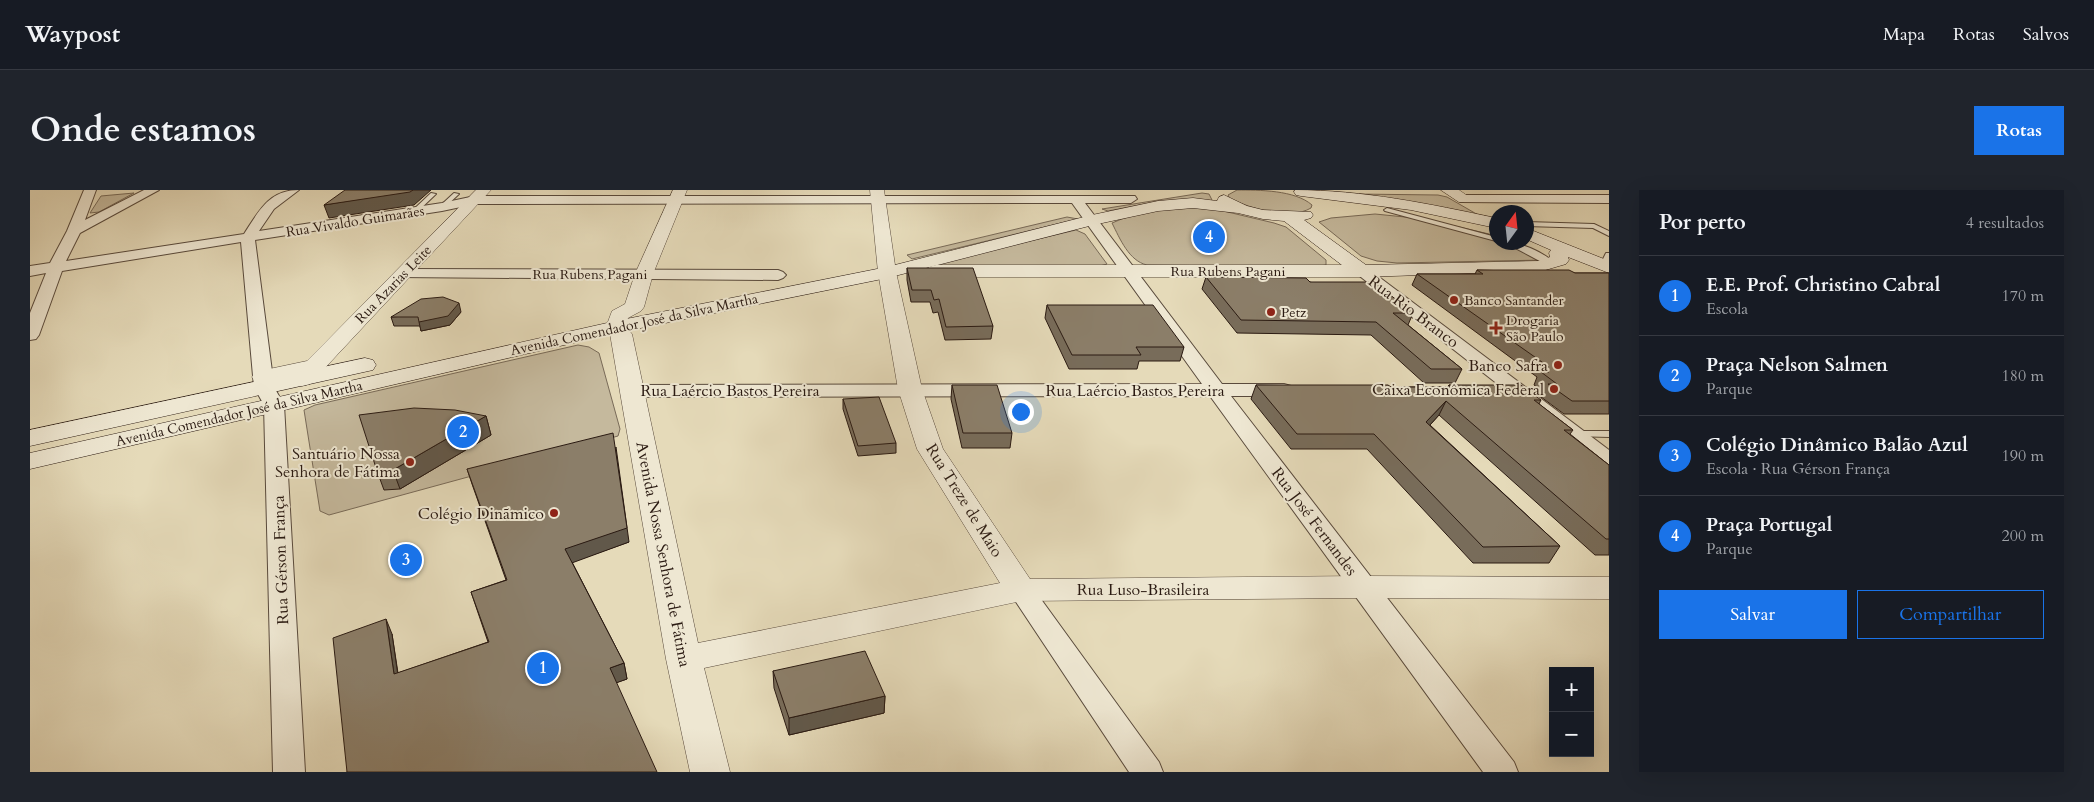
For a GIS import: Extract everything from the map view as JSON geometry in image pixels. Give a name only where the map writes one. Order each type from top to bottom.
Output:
[{"type":"main road","name":"Avenida Comendador José da Silva Martha","points":[[420,352],[641,314],[886,263],[1080,204],[1208,190]]},
{"type":"main road","points":[[1225,190],[1221,196],[1225,201],[1240,208]]},
{"type":"main road","points":[[1448,190],[1489,213]]},
{"type":"main road","points":[[1296,191],[1320,201],[1323,206],[1322,210]]},
{"type":"main road","points":[[1296,191],[1411,205],[1489,222]]},
{"type":"main road","name":"Rua Treze de Maio","points":[[878,194],[886,263],[910,389],[930,449],[1021,590]]},
{"type":"main road","name":"Rua Azarias Leite","points":[[313,375],[402,274],[480,195]]},
{"type":"main road","points":[[641,314],[644,274],[678,195]]},
{"type":"main road","name":"Avenida Comendador José da Silva Martha","points":[[1080,204],[1202,203],[1288,216]]},
{"type":"main road","points":[[1288,216],[1316,214],[1322,210],[1387,210],[1443,218],[1489,228]]},
{"type":"main road","points":[[1288,216],[1362,271]]},
{"type":"main road","points":[[1534,235],[1609,267]]},
{"type":"main road","points":[[1534,245],[1555,258],[1609,267]]},
{"type":"main road","name":"Rua Rubens Pagani","points":[[886,263],[1127,271],[1362,271],[1542,266],[1555,258]]},
{"type":"main road","name":"Avenida Comendador José da Silva Martha","points":[[30,461],[313,375],[385,369],[618,331],[641,314],[778,275],[886,263]]},
{"type":"main road","name":"Avenida Nossa Senhora de Fátima","points":[[618,331],[632,391],[684,660],[710,772]]},
{"type":"main road","name":"Avenida Comendador José da Silva Martha","points":[[342,370],[385,369]]},
{"type":"main road","points":[[313,375],[342,370]]},
{"type":"main road","points":[[313,375],[342,370]]},
{"type":"main road","name":"Avenida Comendador José da Silva Martha","points":[[30,438],[267,390]]},
{"type":"main road","name":"Rua Luso-Brasileira","points":[[684,660],[1021,590],[1364,587],[1609,588]]},
{"type":"street","points":[[30,335],[55,268],[74,231],[90,190]]},
{"type":"street","points":[[74,231],[153,190]]},
{"type":"street","points":[[248,238],[269,206],[293,190]]},
{"type":"street","name":"Rua Vivaldo Guimarães","points":[[30,272],[414,212],[442,207],[480,195],[878,194],[1080,204]]},
{"type":"street","points":[[1464,199],[1609,199]]},
{"type":"street","name":"Rua José Fernandes","points":[[1080,204],[1127,271],[1218,390],[1502,772]]},
{"type":"street","name":"Rua Gérson França","points":[[248,238],[267,390],[289,772]]},
{"type":"street","name":"Rua Rio Branco","points":[[1362,271],[1609,460]]},
{"type":"street","name":"Rua Rubens Pagani","points":[[402,274],[778,275]]},
{"type":"street","name":"Rua Laércio Bastos Pereira","points":[[632,391],[910,389],[1305,390]]},
{"type":"street","points":[[1489,390],[1518,391]]},
{"type":"street","name":"Rua Treze de Maio","points":[[1021,590],[1147,772]]},
{"type":"lane","points":[[414,212],[433,194]]},
{"type":"lane","points":[[442,207],[456,194]]},
{"type":"lane","points":[[1387,210],[1489,237]]},
{"type":"lane","points":[[1534,224],[1594,226],[1609,234]]},
{"type":"lane","points":[[1526,250],[1555,258]]},
{"type":"lane","points":[[1576,434],[1609,434]]},
{"type":"shaded area","points":[[1237,190],[1287,194],[1296,196],[1312,205],[1311,208],[1302,212],[1270,212],[1230,199],[1228,195]]},
{"type":"shaded area","points":[[134,193],[99,212],[90,213],[101,196]]},
{"type":"shaded area","points":[[1202,193],[1209,194],[1213,202],[1155,202],[1108,211],[1102,209]]},
{"type":"shaded area","points":[[1355,194],[1438,195],[1447,197],[1480,216]]},
{"type":"shaded area","points":[[1191,207],[1215,209],[1286,227],[1326,260],[1326,265],[1314,267],[1147,265],[1141,263],[1130,254],[1112,223],[1151,211]]},
{"type":"shaded area","points":[[1375,214],[1425,219],[1489,234],[1489,250],[1533,250],[1545,260],[1397,263],[1377,261],[1361,256],[1319,222],[1331,218]]},
{"type":"shaded area","points":[[1067,217],[1078,219],[912,259],[907,255]]},
{"type":"shaded area","points":[[1076,230],[1085,234],[1107,264],[1100,266],[939,267],[936,263]]},
{"type":"shaded area","points":[[578,345],[589,347],[599,353],[620,429],[618,436],[329,515],[320,511],[304,410],[315,405]]},
{"type":"building","points":[[345,190],[413,190],[324,205]]},
{"type":"building","points":[[907,268],[973,268],[993,326],[946,327],[939,299],[934,300],[931,290],[912,290]]},
{"type":"building","points":[[1477,270],[1569,270],[1575,273],[1609,273],[1609,401],[1572,401],[1548,384],[1557,384],[1541,372],[1549,372],[1543,367],[1549,367],[1417,274],[1483,274]]},
{"type":"building","points":[[1206,277],[1306,278],[1310,282],[1374,282],[1413,313],[1393,313],[1462,369],[1431,369],[1376,322],[1241,320]]},
{"type":"building","points":[[443,297],[459,303],[448,316],[419,322],[418,317],[391,317],[421,299]]},
{"type":"building","points":[[1047,305],[1153,305],[1184,347],[1136,347],[1141,355],[1072,355]]},
{"type":"building","points":[[952,385],[997,385],[1012,433],[963,433]]},
{"type":"building","points":[[1256,385],[1452,387],[1449,385],[1521,385],[1541,400],[1534,400],[1573,430],[1564,430],[1609,465],[1609,539],[1606,539],[1446,401],[1426,422],[1560,546],[1483,547],[1374,434],[1297,434]]},
{"type":"building","points":[[879,397],[896,443],[858,446],[843,399]]},
{"type":"building","points":[[414,408],[455,410],[486,416],[393,470],[377,471],[359,415]]},
{"type":"building","points":[[613,433],[627,528],[565,549],[624,663],[610,668],[657,772],[347,772],[333,638],[386,619],[394,674],[489,642],[471,592],[507,580],[467,469]]},
{"type":"building","points":[[865,651],[885,696],[789,718],[773,671]]},
{"type":"place","name":"Praça Portugal","points":[[1209,237]]},
{"type":"place","name":"Banco Santander","points":[[1454,300]]},
{"type":"place","name":"Petz","points":[[1271,312]]},
{"type":"place","name":"Drogaria São Paulo","points":[[1496,328]]},
{"type":"place","name":"Banco Safra","points":[[1558,365]]},
{"type":"place","name":"Caixa Econômica Federal","points":[[1554,389]]},
{"type":"place","name":"Praça Nelson Salmen","points":[[463,432]]},
{"type":"place","name":"Santuário Nossa Senhora de Fátima","points":[[410,462]]},
{"type":"place","name":"Colégio Dinãmico","points":[[554,513]]},
{"type":"place","name":"Colégio Dinâmico Balão Azul","points":[[406,560]]},
{"type":"place","name":"E.E. Prof. Christino Cabral","points":[[543,668]]}]
